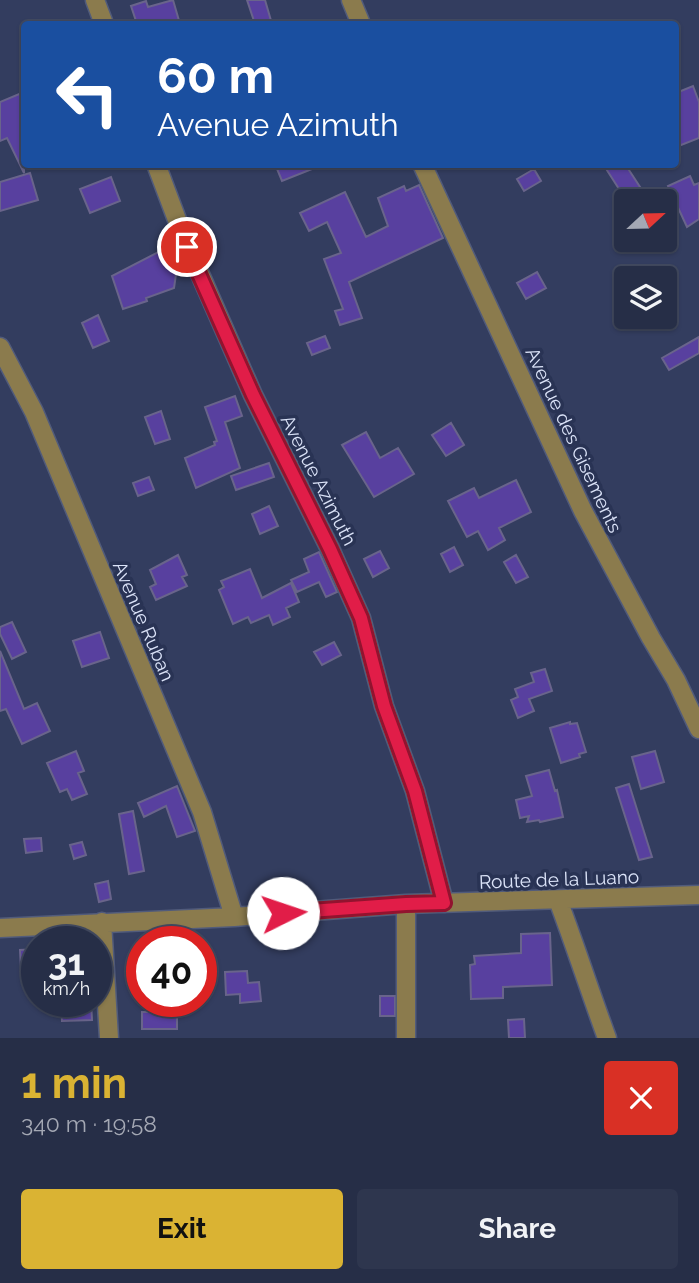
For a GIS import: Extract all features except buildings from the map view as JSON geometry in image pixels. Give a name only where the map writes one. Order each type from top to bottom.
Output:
[{"type":"street","points":[[94,0],[103,21]]},
{"type":"street","points":[[351,0],[360,21]]},
{"type":"street","name":"Avenue Azimuth","points":[[158,168],[186,242],[253,395],[330,549],[361,618],[384,706],[415,791],[444,903]]},
{"type":"street","name":"Avenue des Gisements","points":[[424,168],[600,545],[676,680],[699,729]]},
{"type":"street","name":"Avenue Ruban","points":[[0,347],[34,412],[202,812],[234,917]]},
{"type":"street","name":"Route de la Luano","points":[[0,928],[234,917],[406,904],[699,895]]},
{"type":"street","points":[[558,900],[607,1038]]},
{"type":"street","points":[[406,904],[406,1038]]},
{"type":"street","points":[[102,922],[109,1038]]},
{"type":"route","points":[[187,247],[271,434],[330,549],[361,618],[384,706],[415,791],[444,903],[283,913]]}]
